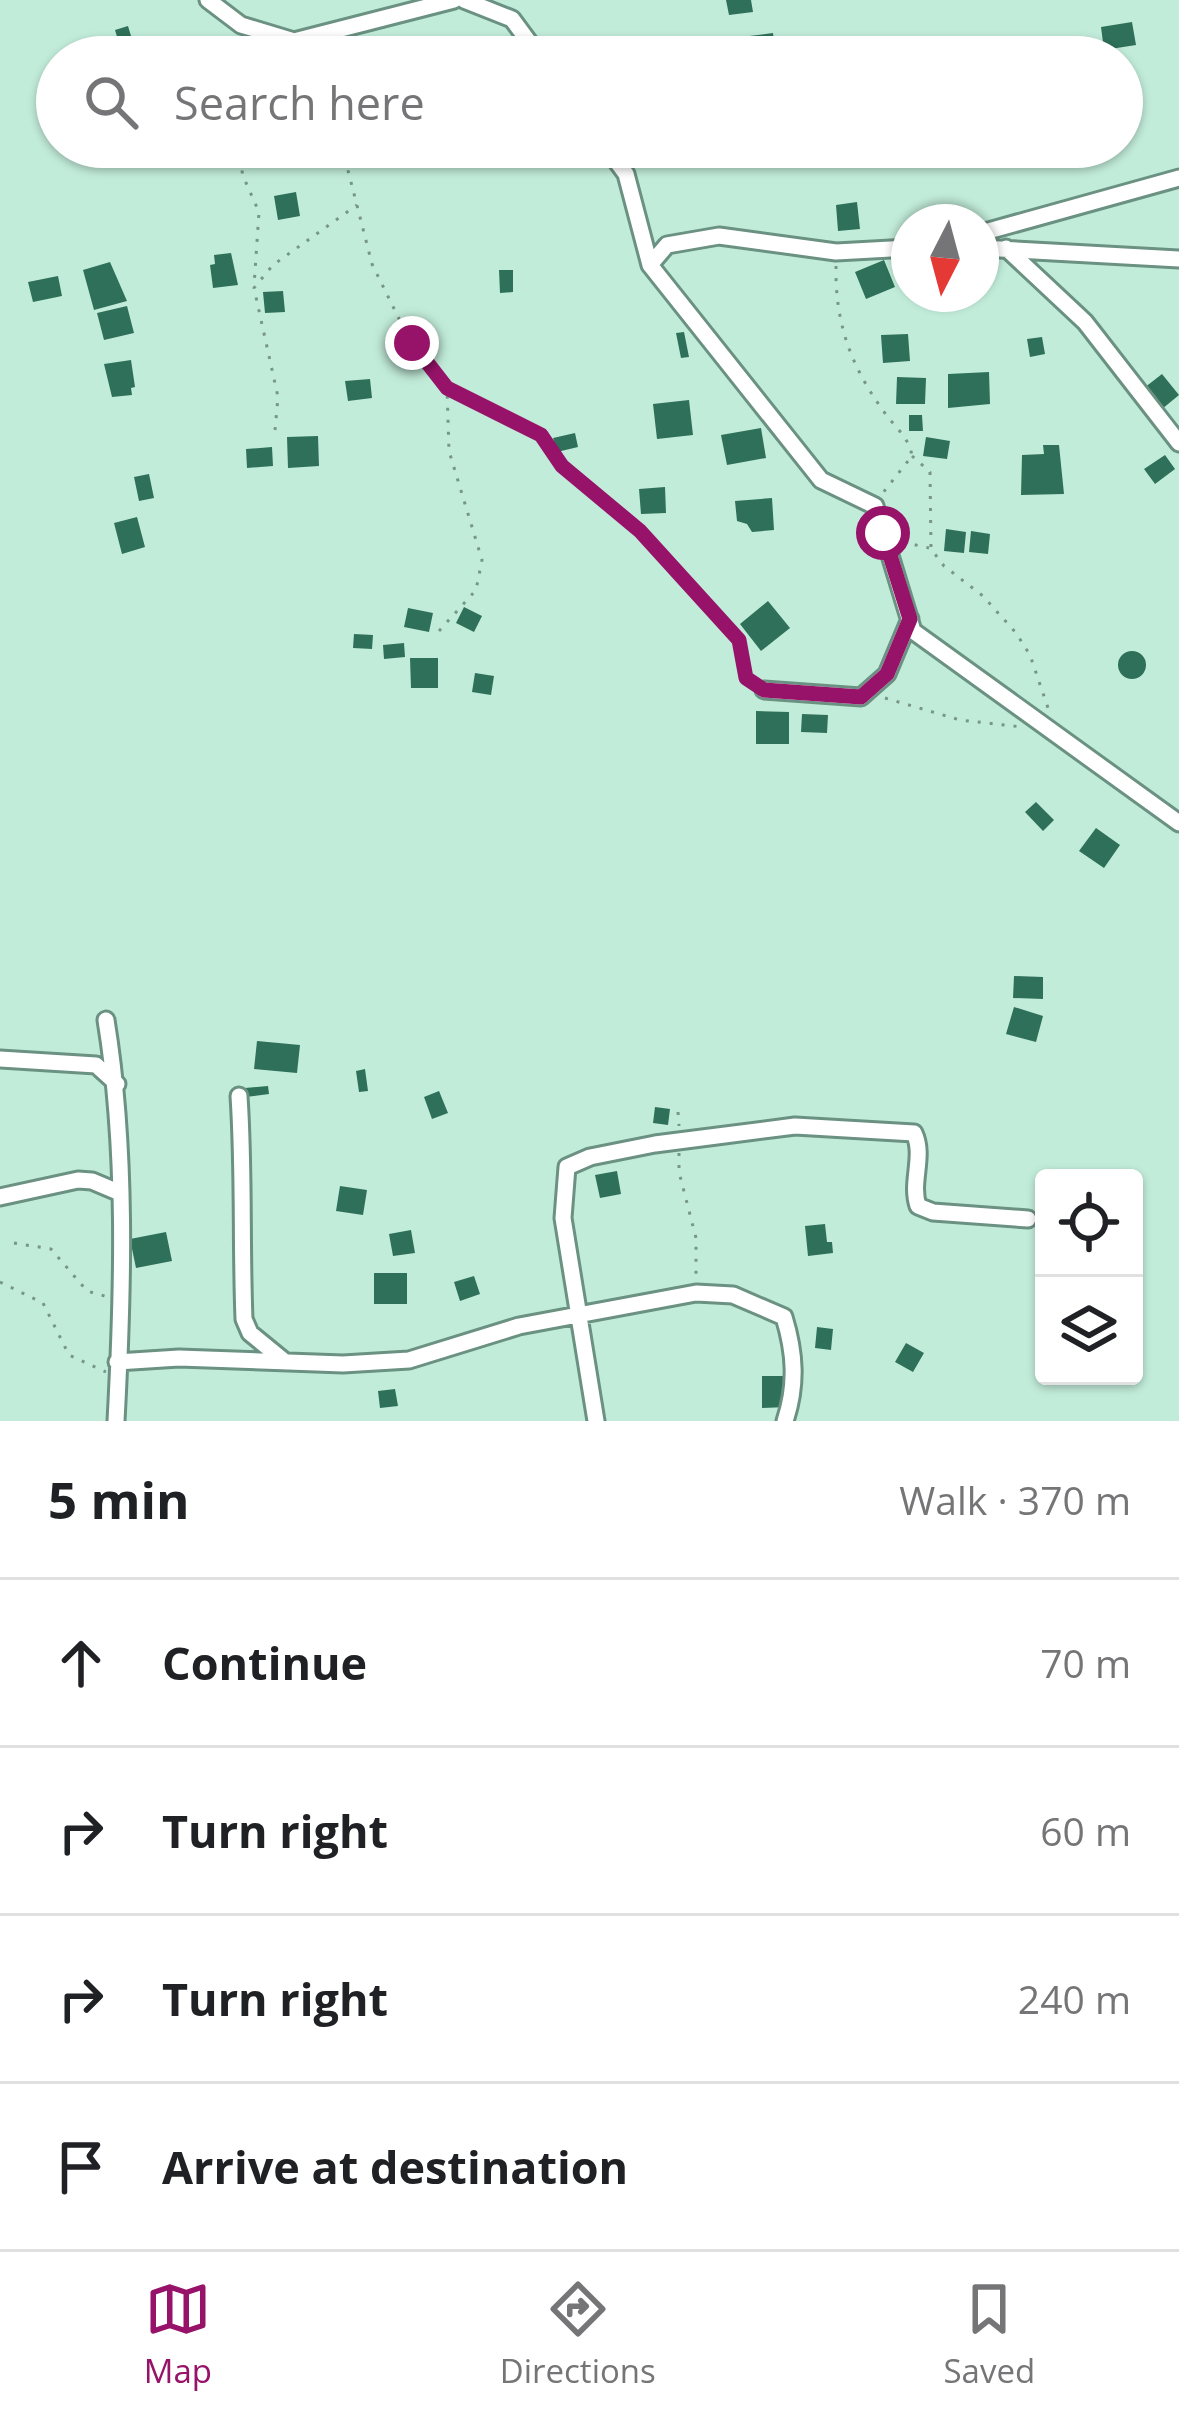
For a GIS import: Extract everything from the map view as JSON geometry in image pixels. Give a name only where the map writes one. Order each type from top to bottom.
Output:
[{"type":"street","points":[[208,0],[241,25],[277,36]]},
{"type":"street","points":[[314,36],[454,0]]},
{"type":"street","points":[[464,0],[512,19],[525,36]]},
{"type":"street","points":[[622,168],[650,265],[821,480],[875,506],[914,631],[1179,823]]},
{"type":"street","points":[[999,228],[1179,178]]},
{"type":"street","points":[[650,265],[667,245],[719,236],[836,252],[891,249]]},
{"type":"street","points":[[999,248],[1179,259]]},
{"type":"street","points":[[1006,248],[1085,322],[1179,443]]},
{"type":"street","points":[[764,690],[861,697],[887,674],[910,619]]},
{"type":"street","points":[[106,1020],[117,1084],[122,1301],[116,1421]]},
{"type":"street","points":[[0,1059],[96,1065],[117,1084]]},
{"type":"street","points":[[239,1096],[244,1319],[250,1333],[283,1360]]},
{"type":"street","points":[[596,1421],[563,1218],[567,1167],[590,1157],[795,1126],[914,1133],[919,1141],[914,1196],[918,1206],[933,1212],[1028,1219]]},
{"type":"street","points":[[0,1197],[78,1180],[92,1180],[118,1192]]},
{"type":"street","points":[[118,1370],[179,1358],[344,1364],[409,1360],[488,1333],[580,1314],[696,1293],[733,1294],[784,1317],[794,1350],[793,1397],[785,1421]]},
{"type":"path","points":[[239,36],[241,25]]},
{"type":"path","points":[[241,168],[259,212],[254,288],[278,397],[275,430]]},
{"type":"path","points":[[348,168],[372,264],[412,343],[447,388],[541,435],[562,466],[640,531],[703,596],[739,640],[746,678],[764,690]]},
{"type":"path","points":[[254,288],[273,265],[357,205]]},
{"type":"path","points":[[836,252],[835,294],[842,336],[860,376],[910,442],[912,456],[930,472],[931,549]]},
{"type":"path","points":[[439,631],[476,590],[482,560],[449,451],[447,388]]},
{"type":"path","points":[[875,506],[912,456]]},
{"type":"path","points":[[883,533],[931,549],[1016,633],[1030,655],[1059,736]]},
{"type":"path","points":[[861,697],[920,705],[960,720],[1025,727]]},
{"type":"path","points":[[679,1112],[679,1172],[696,1238],[696,1293]]},
{"type":"path","points":[[14,1243],[51,1249],[87,1292],[122,1301]]},
{"type":"path","points":[[0,1282],[43,1303],[69,1355],[118,1370]]},
{"type":"building","points":[[726,0],[751,0],[753,12],[729,15]]},
{"type":"building","points":[[1132,22],[1134,36],[1102,36],[1101,27]]},
{"type":"building","points":[[128,26],[131,36],[117,36],[115,30]]},
{"type":"building","points":[[296,192],[300,216],[278,220],[274,196]]},
{"type":"building","points":[[857,202],[860,229],[838,231],[836,205]]},
{"type":"building","points":[[231,253],[238,285],[213,288],[210,265],[215,264],[214,255]]},
{"type":"building","points":[[884,260],[891,289],[866,299],[855,272]]},
{"type":"building","points":[[110,262],[127,301],[94,310],[83,270]]},
{"type":"building","points":[[499,270],[513,270],[513,292],[500,293]]},
{"type":"building","points":[[58,276],[62,296],[33,302],[28,282]]},
{"type":"building","points":[[283,291],[285,312],[265,313],[263,292]]},
{"type":"building","points":[[127,306],[134,333],[104,340],[97,313]]},
{"type":"building","points":[[684,332],[689,357],[681,358],[676,333]]},
{"type":"building","points":[[908,334],[910,361],[883,363],[881,335]]},
{"type":"building","points":[[1042,337],[1045,354],[1030,357],[1027,339]]},
{"type":"building","points":[[131,360],[132,395],[112,397],[104,364]]},
{"type":"building","points":[[989,372],[990,404],[948,408],[948,374]]},
{"type":"building","points":[[1162,374],[1179,395],[1162,409],[1144,388]]},
{"type":"building","points":[[897,377],[926,378],[925,404],[896,404]]},
{"type":"building","points":[[370,379],[372,398],[348,401],[345,381]]},
{"type":"building","points":[[689,400],[693,435],[657,439],[653,404]]},
{"type":"building","points":[[909,415],[922,415],[923,431],[909,431]]},
{"type":"building","points":[[761,428],[766,458],[727,465],[721,435]]},
{"type":"building","points":[[575,433],[578,447],[557,452],[553,438]]},
{"type":"building","points":[[318,436],[319,466],[288,468],[287,437]]},
{"type":"building","points":[[926,437],[950,441],[947,459],[923,456]]},
{"type":"building","points":[[1043,445],[1059,445],[1064,494],[1021,495],[1022,455],[1044,454]]},
{"type":"building","points":[[272,447],[273,466],[247,468],[246,449]]},
{"type":"building","points":[[1165,455],[1175,469],[1155,484],[1144,469]]},
{"type":"building","points":[[149,474],[154,498],[139,501],[134,477]]},
{"type":"building","points":[[665,487],[666,513],[641,514],[639,489]]},
{"type":"building","points":[[772,498],[774,530],[752,532],[737,521],[735,501]]},
{"type":"building","points":[[137,517],[145,547],[122,554],[114,523]]},
{"type":"building","points":[[946,529],[966,532],[964,553],[944,551]]},
{"type":"building","points":[[971,531],[990,534],[988,554],[969,552]]},
{"type":"building","points":[[768,601],[790,628],[761,651],[740,624]]},
{"type":"building","points":[[464,607],[482,616],[474,632],[456,623]]},
{"type":"building","points":[[408,608],[433,613],[429,632],[404,627]]},
{"type":"building","points":[[354,634],[373,635],[372,649],[353,648]]},
{"type":"building","points":[[404,643],[405,657],[384,659],[383,645]]},
{"type":"building","points":[[1132,651],[1142,655],[1146,665],[1142,675],[1132,679],[1122,675],[1118,665],[1122,655]]},
{"type":"building","points":[[410,658],[438,658],[438,688],[411,688]]},
{"type":"building","points":[[475,673],[494,676],[491,695],[472,692]]},
{"type":"building","points":[[756,711],[789,712],[789,744],[756,744]]},
{"type":"building","points":[[802,714],[828,715],[827,733],[801,732]]},
{"type":"building","points":[[1036,802],[1054,820],[1043,831],[1025,812]]},
{"type":"building","points":[[1096,828],[1120,845],[1104,868],[1079,851]]},
{"type":"building","points":[[1014,976],[1043,977],[1043,999],[1013,998]]},
{"type":"building","points":[[1014,1007],[1043,1016],[1036,1042],[1006,1034]]},
{"type":"building","points":[[257,1041],[300,1045],[297,1073],[254,1069]]},
{"type":"building","points":[[365,1069],[368,1091],[359,1092],[356,1071]]},
{"type":"building","points":[[268,1086],[269,1094],[246,1097],[245,1088]]},
{"type":"building","points":[[439,1091],[448,1113],[432,1119],[424,1097]]},
{"type":"building","points":[[655,1107],[670,1109],[668,1125],[653,1123]]},
{"type":"building","points":[[617,1171],[621,1194],[600,1198],[595,1175]]},
{"type":"building","points":[[340,1186],[367,1190],[363,1215],[336,1211]]},
{"type":"building","points":[[825,1224],[833,1253],[808,1256],[805,1226]]},
{"type":"building","points":[[411,1230],[415,1253],[393,1256],[389,1234]]},
{"type":"building","points":[[166,1232],[172,1261],[136,1268],[130,1239]]},
{"type":"building","points":[[374,1273],[407,1273],[407,1304],[374,1304]]},
{"type":"building","points":[[474,1276],[480,1294],[460,1301],[454,1282]]},
{"type":"building","points":[[817,1327],[833,1329],[831,1350],[815,1348]]},
{"type":"building","points":[[906,1343],[924,1353],[913,1372],[895,1362]]},
{"type":"building","points":[[762,1376],[787,1376],[788,1407],[762,1408]]},
{"type":"building","points":[[395,1389],[398,1406],[380,1408],[378,1391]]},
{"type":"route","points":[[412,343],[447,388],[541,435],[562,466],[640,531],[739,640],[746,678],[764,690],[861,697],[887,674],[910,619],[883,533]]}]
